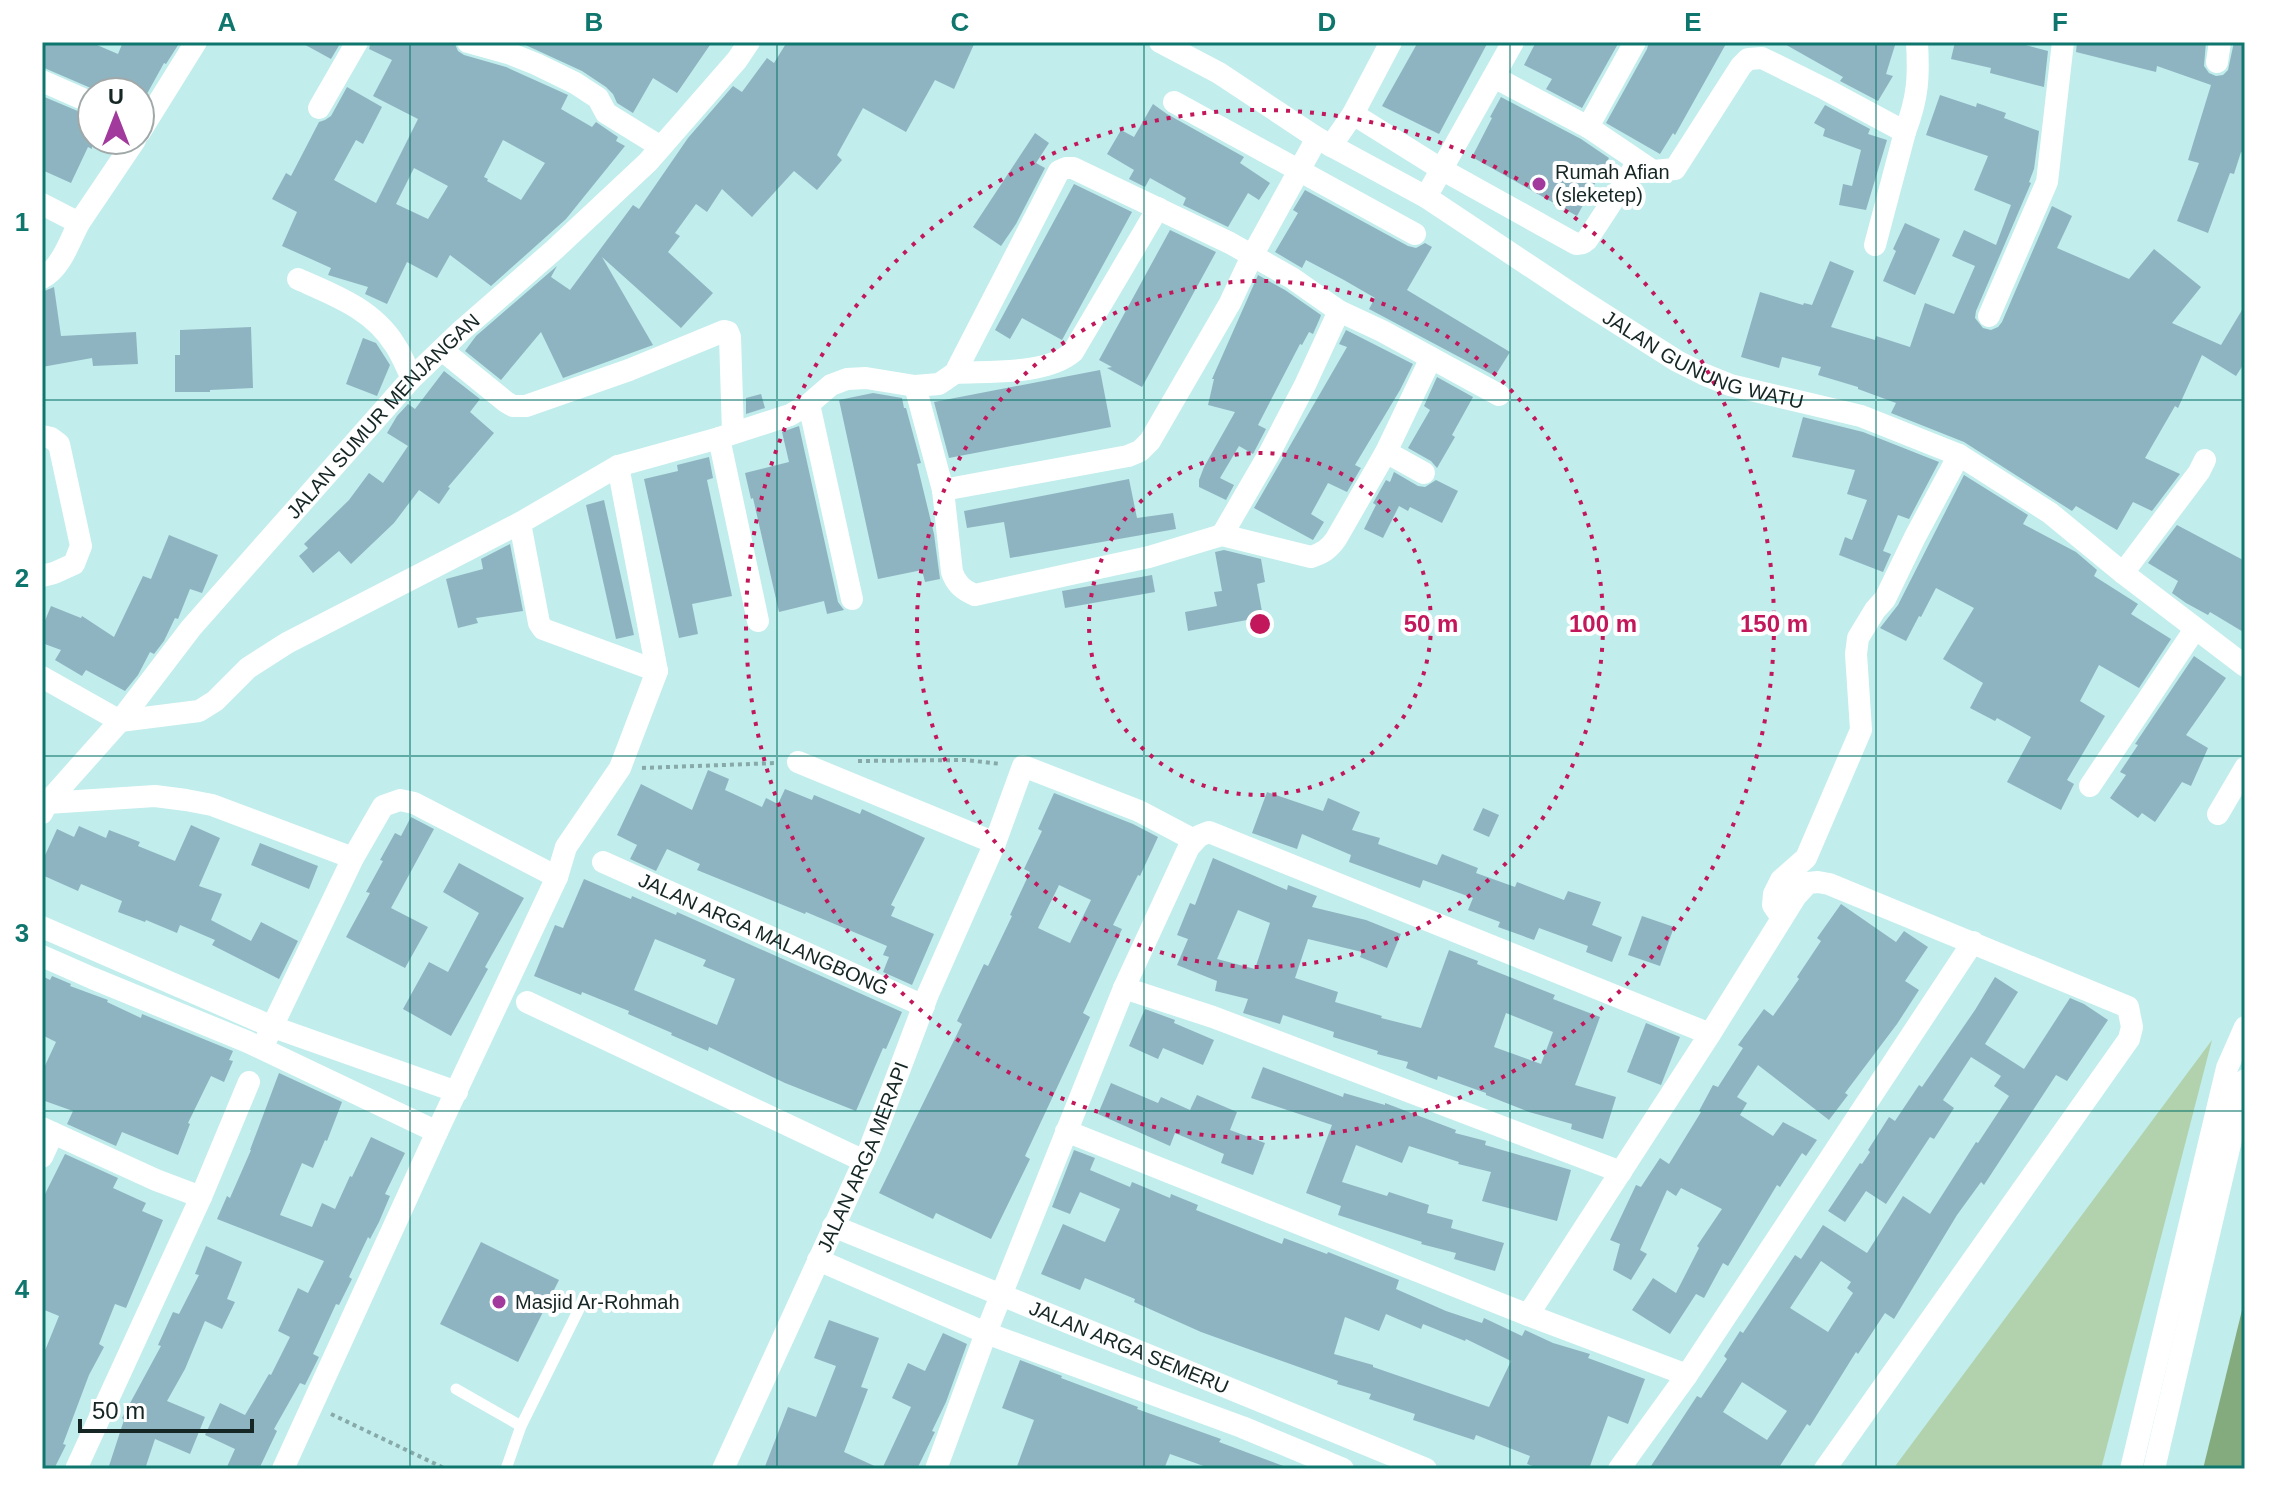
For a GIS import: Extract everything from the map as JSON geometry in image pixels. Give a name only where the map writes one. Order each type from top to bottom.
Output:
[{"type":"street","points":[[156,106],[196,42]]},
{"type":"street","points":[[319,108],[357,42]]},
{"type":"street","points":[[468,42],[511,54],[575,83],[598,98],[606,113],[661,147]]},
{"type":"street","name":"JALAN SUMUR MENJANGAN","points":[[45,808],[120,721],[191,628],[412,378],[554,250],[661,147],[749,42]]},
{"type":"street","points":[[943,490],[1128,456],[1140,451],[1150,441],[1230,303],[1299,171],[1353,114],[1391,42]]},
{"type":"street","points":[[1426,197],[1513,42]]},
{"type":"street","points":[[1588,127],[1635,42]]},
{"type":"street","points":[[1875,245],[1905,132],[1913,115],[1919,84],[1917,42]]},
{"type":"street","points":[[1989,316],[2047,182],[2063,42]]},
{"type":"street","name":"JALAN GUNUNG WATU","points":[[1170,47],[1219,73],[1324,142],[1426,197],[1677,361],[1730,385],[1861,416],[1959,455],[2050,513],[2245,666]]},
{"type":"street","points":[[1494,77],[1588,127],[1653,171],[1675,169],[1752,50],[1905,132]]},
{"type":"street","points":[[42,81],[76,96]]},
{"type":"street","points":[[1174,102],[1415,234]]},
{"type":"street","points":[[1353,114],[1441,169],[1576,244],[1587,240],[1638,162]]},
{"type":"street","points":[[42,278],[56,266],[79,223],[123,156]]},
{"type":"street","points":[[42,677],[120,721],[199,711],[215,701],[248,668],[287,643],[520,523],[618,466],[790,415],[831,385],[847,379],[866,378],[915,386],[939,384],[955,373],[1059,171],[1073,168],[1252,256],[1292,278],[1339,311],[1499,395]]},
{"type":"street","points":[[42,204],[79,223]]},
{"type":"street","points":[[955,373],[1035,368],[1065,359],[1073,352],[1158,208]]},
{"type":"street","points":[[298,279],[351,302],[375,321],[394,343],[412,378]]},
{"type":"street","points":[[1222,535],[1276,440],[1339,311]]},
{"type":"street","points":[[442,350],[506,402],[513,406],[526,406],[728,332],[726,436],[758,621]]},
{"type":"street","points":[[915,386],[943,490],[954,580],[975,595],[1149,557],[1222,535],[1311,557],[1320,554],[1336,539],[1386,452],[1431,358]]},
{"type":"street","points":[[809,404],[852,599]]},
{"type":"street","points":[[42,436],[59,444],[81,546],[74,564],[42,576]]},
{"type":"street","points":[[1386,452],[1424,473]]},
{"type":"street","points":[[1782,918],[1773,905],[1774,894],[1781,880],[1806,858],[1861,730],[1856,654],[1858,638],[1885,599],[1959,455]]},
{"type":"street","points":[[2123,573],[2205,460]]},
{"type":"street","points":[[283,1469],[557,877],[566,847],[620,768],[657,671],[618,466]]},
{"type":"street","points":[[520,523],[539,623],[543,629],[657,671]]},
{"type":"street","points":[[2090,786],[2195,629]]},
{"type":"street","points":[[798,762],[995,843]]},
{"type":"street","name":"JALAN ARGA MERAPI","points":[[723,1469],[864,1161],[924,1006],[995,843],[1023,766],[1139,811],[1194,840]]},
{"type":"street","points":[[2218,814],[2245,768]]},
{"type":"street","points":[[45,808],[155,796],[186,800],[212,805],[353,858]]},
{"type":"street","points":[[262,1048],[353,858],[383,806],[400,800],[414,803],[557,877]]},
{"type":"street","points":[[936,1469],[986,1333],[1124,988],[1194,840],[1209,832],[1710,1034]]},
{"type":"street","name":"JALAN ARGA MALANGBONG","points":[[603,862],[924,1006]]},
{"type":"street","points":[[1528,1315],[1796,896],[1808,883],[1829,884],[2128,1007],[2132,1027],[2129,1039],[1825,1469]]},
{"type":"street","points":[[42,927],[273,1027],[457,1092]]},
{"type":"street","points":[[1619,1469],[1687,1375],[1973,942]]},
{"type":"street","points":[[42,956],[262,1048],[437,1132]]},
{"type":"street","points":[[1124,988],[1213,1017],[1621,1172]]},
{"type":"street","points":[[527,1002],[864,1161]]},
{"type":"street","points":[[2131,1469],[2227,1068],[2245,1027]]},
{"type":"street","points":[[2154,1469],[2245,1080]]},
{"type":"street","points":[[76,1469],[201,1197],[249,1082]]},
{"type":"street","points":[[42,1157],[48,1131],[201,1197]]},
{"type":"street","points":[[1066,1131],[1687,1375]]},
{"type":"street","name":"JALAN ARGA SEMERU","points":[[833,1226],[1426,1469]]},
{"type":"street","name":"JALAN ARGA SEMERU","points":[[818,1260],[986,1333],[1242,1427],[1343,1469]]},
{"type":"lane","points":[[506,1469],[521,1426],[583,1301]]},
{"type":"lane","points":[[456,1389],[521,1426]]},
{"type":"path","points":[[311,1405],[446,1469]]},
{"type":"green space","points":[[2212,1040],[2101,1469],[1893,1469]]},
{"type":"green space","points":[[2245,1298],[2245,1469],[2203,1469]]},
{"type":"building","points":[[42,42],[90,42],[118,54],[123,42],[180,42],[156,77],[76,76],[76,82],[42,67]]},
{"type":"building","points":[[300,42],[341,42],[331,59]]},
{"type":"building","points":[[371,42],[454,42],[464,55],[506,67],[568,95],[561,109],[592,127],[596,122],[618,137],[616,141],[625,146],[566,219],[491,286],[450,255],[437,278],[407,262],[387,304],[365,294],[368,287],[328,275],[331,268],[282,246],[297,212],[272,199],[286,173],[291,176],[319,122],[331,116],[347,87],[382,107],[363,144],[356,140],[334,180],[376,203],[418,119],[373,96],[392,60],[369,49]],"holes":[[[503,140],[545,163],[521,200],[484,177]],[[414,168],[448,186],[428,219],[396,204]]]},
{"type":"building","points":[[519,42],[712,42],[677,93],[653,78],[633,113],[617,103],[606,87],[582,71]]},
{"type":"building","points":[[787,42],[975,42],[954,89],[935,80],[906,132],[863,108],[837,155],[842,160],[817,190],[794,171],[752,217],[722,189],[707,212],[696,204],[675,233],[680,236],[668,252],[713,293],[681,328],[602,257],[653,345],[563,378],[541,332],[501,380],[465,351],[476,336],[557,266],[551,277],[570,290],[633,205],[639,209],[688,138],[733,86],[742,92],[767,58],[774,63]]},
{"type":"building","points":[[1418,42],[1488,42],[1439,134],[1382,106]]},
{"type":"building","points":[[1536,42],[1619,42],[1582,108],[1546,89],[1552,79],[1524,65]]},
{"type":"building","points":[[1649,42],[1727,42],[1675,135],[1673,133],[1660,154],[1606,123]]},
{"type":"building","points":[[1781,42],[1896,42],[1886,74],[1893,76],[1878,101],[1840,81],[1843,77]]},
{"type":"building","points":[[1955,42],[2014,42],[2048,51],[2044,87],[1990,73],[1991,68],[1951,59]]},
{"type":"building","points":[[2077,42],[2206,42],[2204,66],[2216,76],[2228,70],[2234,42],[2245,42],[2245,154],[2241,152],[2234,174],[2230,173],[2208,233],[2177,221],[2199,163],[2188,160],[2211,85],[2157,66],[2156,72],[2076,52]]},
{"type":"building","points":[[1940,95],[2006,113],[2004,118],[2039,131],[2031,183],[1976,311],[1975,318],[1983,328],[1991,330],[2002,322],[2052,206],[2072,216],[2057,248],[2129,279],[2154,249],[2201,287],[2172,323],[2221,345],[2245,305],[2245,362],[2236,376],[2202,355],[2178,408],[2175,406],[2145,458],[2180,474],[2152,511],[2133,502],[2117,530],[2076,506],[2072,511],[1964,442],[1891,413],[1896,403],[1818,375],[1821,367],[1782,357],[1779,368],[1741,357],[1760,292],[1812,305],[1830,261],[1854,271],[1831,327],[1910,347],[1925,303],[1954,314],[1975,266],[1952,256],[1964,230],[1996,245],[2011,205],[1974,190],[1988,156],[1926,135]]},
{"type":"building","points":[[42,96],[76,110],[76,156],[84,156],[71,183],[42,170]]},
{"type":"building","points":[[1501,97],[1581,139],[1609,158],[1577,216],[1472,157]]},
{"type":"building","points":[[1153,104],[1244,157],[1240,163],[1270,183],[1259,200],[1248,193],[1228,227],[1183,205],[1186,198],[1150,178],[1145,187],[1129,179],[1134,170],[1107,154],[1121,130],[1134,137]]},
{"type":"building","points":[[1825,105],[1870,129],[1868,134],[1887,140],[1866,210],[1839,205],[1843,184],[1852,186],[1861,150],[1823,136],[1825,129],[1814,123]]},
{"type":"building","points":[[1035,133],[1049,143],[1036,163],[1045,168],[1001,246],[973,227]]},
{"type":"building","points":[[1074,184],[1132,212],[1062,340],[1022,318],[1010,339],[995,330]]},
{"type":"building","points":[[1305,190],[1408,246],[1416,248],[1425,243],[1432,247],[1407,290],[1510,352],[1495,376],[1369,309],[1375,298],[1344,280],[1306,260],[1302,268],[1275,252],[1298,213],[1293,210]]},
{"type":"building","points":[[1905,223],[1940,239],[1915,295],[1883,281]]},
{"type":"building","points":[[1170,230],[1216,252],[1142,387],[1107,368],[1112,367],[1099,360]]},
{"type":"building","points":[[1258,275],[1321,315],[1313,334],[1309,332],[1300,344],[1258,425],[1266,429],[1253,454],[1239,446],[1220,478],[1234,485],[1226,500],[1199,487],[1199,480],[1235,412],[1208,405],[1212,379]]},
{"type":"building","points":[[54,287],[61,336],[136,332],[138,364],[93,366],[92,358],[42,367],[42,292]]},
{"type":"building","points":[[251,327],[253,388],[175,392],[175,355],[180,355],[180,330]]},
{"type":"building","points":[[1346,330],[1413,364],[1355,465],[1361,468],[1347,492],[1328,483],[1311,514],[1324,522],[1313,540],[1254,508],[1347,347],[1339,344]]},
{"type":"building","points":[[363,338],[376,343],[390,365],[377,396],[346,384]]},
{"type":"building","points":[[1100,370],[1111,427],[949,458],[934,402]]},
{"type":"building","points":[[444,371],[480,399],[470,412],[494,433],[448,487],[439,504],[419,490],[394,523],[351,564],[339,551],[313,573],[299,556],[308,548],[304,544],[349,500],[369,473],[383,483],[408,446],[387,433],[408,404],[415,409]]},
{"type":"building","points":[[1437,377],[1473,397],[1437,468],[1408,448],[1430,410],[1424,406]]},
{"type":"building","points":[[873,393],[902,398],[906,408],[921,463],[917,464],[934,534],[940,579],[925,582],[922,570],[878,579],[839,400]]},
{"type":"building","points":[[761,394],[765,408],[746,414],[746,398]]},
{"type":"building","points":[[1803,417],[1863,432],[1939,462],[1909,519],[1898,515],[1883,551],[1891,554],[1883,572],[1839,555],[1845,537],[1852,540],[1867,500],[1847,494],[1855,470],[1792,457]]},
{"type":"building","points":[[799,426],[838,602],[844,610],[827,614],[824,601],[779,612],[745,473],[789,462],[782,432]]},
{"type":"building","points":[[709,457],[713,478],[707,480],[732,596],[692,604],[698,634],[679,638],[644,479],[678,471],[677,465]]},
{"type":"building","points":[[1394,472],[1418,486],[1425,487],[1436,480],[1458,491],[1442,523],[1410,507],[1408,511],[1399,506],[1383,538],[1364,529],[1376,505],[1373,503]]},
{"type":"building","points":[[1964,475],[2028,515],[2023,524],[2076,552],[2097,570],[2094,576],[2138,604],[2131,614],[2171,639],[2139,688],[2099,665],[2080,701],[2105,716],[2067,780],[2074,784],[2061,810],[2007,782],[2031,737],[1997,718],[1995,721],[1970,708],[1983,683],[1943,659],[1974,608],[1936,588],[1906,641],[1880,628],[1898,605]]},
{"type":"building","points":[[1129,479],[1137,518],[1173,513],[1176,529],[1010,558],[1004,522],[967,528],[964,511]]},
{"type":"building","points":[[604,500],[634,635],[616,639],[586,505]]},
{"type":"building","points":[[2177,525],[2245,561],[2245,633],[2172,593],[2178,581],[2148,563]]},
{"type":"building","points":[[169,535],[218,555],[202,593],[190,589],[178,619],[175,618],[164,641],[154,654],[150,652],[125,691],[86,670],[82,676],[55,660],[61,650],[42,643],[42,628],[51,606],[82,616],[114,637],[143,576],[151,579]]},
{"type":"building","points":[[510,544],[523,611],[476,618],[478,623],[458,628],[446,579],[483,569],[481,559]]},
{"type":"building","points":[[1224,550],[1261,559],[1265,582],[1257,584],[1263,617],[1188,631],[1185,612],[1217,606],[1214,592],[1222,591],[1215,552]]},
{"type":"building","points":[[1152,575],[1155,592],[1065,608],[1062,591]]},
{"type":"building","points":[[2194,656],[2226,678],[2186,735],[2208,748],[2191,786],[2182,782],[2155,822],[2142,813],[2138,818],[2110,798],[2126,775],[2120,772],[2138,745],[2135,744]]},
{"type":"building","points":[[708,770],[729,779],[725,790],[762,807],[766,798],[778,804],[785,789],[812,800],[814,795],[860,814],[862,809],[925,838],[891,905],[895,907],[891,916],[934,934],[912,985],[883,972],[889,957],[883,955],[887,946],[697,870],[700,864],[667,849],[656,871],[630,859],[637,845],[617,835],[641,784],[692,810]]},
{"type":"building","points":[[1267,792],[1323,811],[1328,798],[1360,812],[1352,830],[1380,838],[1378,844],[1437,865],[1442,854],[1478,868],[1476,873],[1515,887],[1517,882],[1564,900],[1568,891],[1601,902],[1592,925],[1622,937],[1612,962],[1586,952],[1588,946],[1539,928],[1534,940],[1498,927],[1500,922],[1468,910],[1473,898],[1423,880],[1420,888],[1349,862],[1351,855],[1302,834],[1297,849],[1252,833]]},
{"type":"building","points":[[1054,793],[1158,837],[1113,925],[1122,929],[1083,1013],[1090,1017],[1025,1156],[1030,1159],[991,1239],[936,1213],[933,1219],[879,1193],[962,1024],[957,1021],[984,964],[988,966],[1012,916],[1030,872],[1024,869],[1042,831],[1038,829]],"holes":[[[1059,885],[1091,900],[1070,943],[1038,928]]]},
{"type":"building","points":[[1483,808],[1499,815],[1489,837],[1473,830]]},
{"type":"building","points":[[411,817],[434,829],[391,908],[428,927],[405,968],[346,937],[370,893],[366,892],[383,861],[380,860],[395,833],[401,836]]},
{"type":"building","points":[[191,825],[220,838],[199,886],[222,894],[211,920],[251,941],[261,922],[298,941],[279,979],[212,945],[215,940],[180,925],[177,933],[118,912],[122,901],[81,884],[78,891],[42,875],[42,862],[57,829],[74,837],[79,826],[106,838],[109,830],[175,861]]},
{"type":"building","points":[[260,843],[318,866],[309,889],[251,865]]},
{"type":"building","points":[[1213,858],[1287,890],[1288,885],[1317,896],[1312,907],[1366,920],[1401,934],[1387,968],[1360,957],[1362,952],[1308,939],[1295,978],[1338,992],[1335,1002],[1381,1018],[1421,1028],[1449,950],[1555,995],[1553,999],[1600,1017],[1575,1085],[1616,1097],[1603,1139],[1571,1129],[1572,1124],[1529,1112],[1486,1093],[1406,1068],[1408,1062],[1333,1037],[1334,1032],[1283,1015],[1280,1024],[1243,1013],[1248,999],[1215,991],[1217,981],[1177,965],[1188,939],[1177,935],[1190,903],[1195,905]],"holes":[[[1238,910],[1270,923],[1255,969],[1217,959]],[[1506,1013],[1553,1032],[1541,1064],[1494,1047]]]},
{"type":"building","points":[[459,863],[524,898],[451,1036],[403,1009],[429,962],[448,972],[479,913],[443,892]]},
{"type":"building","points":[[584,879],[676,915],[677,912],[902,1012],[856,1111],[785,1083],[709,1047],[708,1051],[671,1035],[628,1014],[629,1011],[534,976],[555,925],[563,928]],"holes":[[[655,939],[706,960],[703,966],[735,979],[717,1025],[634,990]]]},
{"type":"building","points":[[1841,904],[1896,942],[1904,931],[1928,947],[1905,981],[1919,990],[1829,1120],[1758,1065],[1737,1097],[1747,1103],[1740,1115],[1773,1136],[1783,1122],[1817,1140],[1806,1156],[1802,1153],[1780,1187],[1777,1185],[1728,1266],[1723,1263],[1704,1298],[1696,1294],[1670,1334],[1632,1310],[1653,1278],[1676,1293],[1699,1248],[1697,1246],[1722,1209],[1681,1188],[1676,1196],[1667,1190],[1640,1250],[1647,1254],[1631,1280],[1613,1270],[1620,1244],[1610,1240],[1636,1185],[1641,1187],[1660,1158],[1669,1164],[1701,1112],[1713,1085],[1718,1087],[1743,1048],[1738,1045],[1764,1009],[1773,1016],[1799,979],[1797,977],[1821,941],[1817,938]]},
{"type":"building","points":[[1642,916],[1674,927],[1660,966],[1628,955]]},
{"type":"building","points":[[42,976],[50,980],[52,976],[141,1018],[142,1014],[233,1051],[229,1060],[233,1061],[224,1082],[211,1076],[188,1123],[178,1155],[122,1132],[116,1146],[67,1124],[73,1111],[42,1100],[42,1072],[56,1042],[42,1035]]},
{"type":"building","points":[[1995,977],[2018,992],[1985,1044],[2024,1069],[2070,998],[2108,1020],[2067,1081],[2056,1075],[1984,1185],[1981,1182],[1957,1215],[1894,1319],[1885,1313],[1778,1469],[1649,1469],[1697,1396],[1701,1398],[1727,1359],[1724,1356],[1740,1331],[1743,1333],[1795,1255],[1801,1259],[1823,1225],[1867,1253],[1903,1196],[1930,1214],[2009,1096],[1994,1086],[2001,1076],[1971,1057],[1943,1100],[1954,1108],[1934,1139],[1930,1137],[1886,1204],[1866,1191],[1845,1222],[1828,1211],[1870,1152],[1868,1150],[1889,1117],[1895,1121]],"holes":[[[1821,1261],[1851,1282],[1847,1288],[1853,1293],[1828,1332],[1790,1308]],[[1742,1382],[1787,1411],[1767,1440],[1723,1412]]]},
{"type":"building","points":[[1145,1009],[1214,1040],[1203,1065],[1163,1048],[1158,1059],[1129,1046]]},
{"type":"building","points":[[1646,1023],[1680,1037],[1661,1085],[1627,1072]]},
{"type":"building","points":[[1263,1067],[1343,1097],[1344,1093],[1385,1103],[1456,1130],[1455,1133],[1486,1141],[1485,1145],[1571,1170],[1557,1221],[1482,1201],[1491,1172],[1409,1146],[1402,1163],[1356,1145],[1342,1182],[1429,1205],[1427,1213],[1453,1220],[1451,1228],[1504,1243],[1495,1271],[1454,1259],[1456,1253],[1338,1215],[1341,1206],[1306,1193],[1332,1125],[1251,1098]]},
{"type":"building","points":[[279,1073],[342,1102],[313,1168],[302,1163],[280,1215],[312,1227],[322,1203],[335,1209],[371,1137],[405,1153],[385,1194],[390,1196],[379,1222],[370,1239],[368,1237],[349,1277],[352,1279],[339,1305],[336,1304],[313,1354],[319,1357],[305,1385],[300,1383],[274,1429],[277,1431],[259,1469],[226,1469],[235,1449],[205,1435],[220,1403],[245,1415],[271,1375],[290,1337],[278,1331],[298,1288],[308,1293],[324,1261],[217,1219],[251,1150]]},
{"type":"building","points":[[1111,1083],[1158,1103],[1161,1097],[1190,1110],[1197,1095],[1237,1112],[1230,1130],[1265,1143],[1253,1175],[1221,1163],[1224,1154],[1175,1133],[1170,1146],[1098,1114]]},
{"type":"building","points":[[1074,1150],[1095,1158],[1090,1170],[1130,1187],[1132,1182],[1170,1198],[1171,1194],[1198,1205],[1196,1210],[1282,1244],[1284,1238],[1328,1252],[1399,1280],[1396,1289],[1446,1311],[1482,1323],[1484,1318],[1522,1336],[1525,1330],[1645,1379],[1628,1424],[1608,1416],[1589,1469],[1541,1469],[1527,1464],[1530,1456],[1476,1435],[1474,1440],[1413,1420],[1415,1414],[1369,1399],[1371,1394],[1201,1332],[1085,1278],[1080,1290],[1041,1274],[1063,1224],[1105,1242],[1120,1209],[1080,1192],[1070,1214],[1052,1207]],"holes":[[[1386,1314],[1421,1329],[1423,1324],[1466,1339],[1511,1361],[1489,1407],[1334,1354],[1345,1317],[1379,1331]]]},
{"type":"building","points":[[65,1154],[118,1178],[113,1188],[146,1203],[142,1211],[163,1220],[126,1308],[115,1304],[99,1344],[104,1347],[89,1375],[63,1444],[66,1445],[54,1469],[42,1469],[42,1358],[59,1316],[42,1309],[42,1200]]},
{"type":"building","name":"Masjid Ar-Rohmah","points":[[481,1242],[559,1280],[518,1362],[440,1324]]},
{"type":"building","points":[[206,1246],[242,1262],[227,1299],[235,1302],[222,1329],[205,1321],[185,1369],[167,1401],[205,1417],[190,1454],[155,1439],[145,1469],[108,1469],[124,1420],[122,1418],[161,1346],[158,1345],[173,1312],[179,1314],[199,1275],[195,1274]]},
{"type":"building","points":[[829,1320],[879,1338],[861,1387],[868,1389],[844,1452],[881,1469],[764,1469],[788,1407],[816,1417],[836,1366],[814,1358]]},
{"type":"building","points":[[943,1333],[967,1344],[932,1431],[935,1432],[917,1469],[882,1469],[911,1407],[892,1398],[908,1363],[925,1371]]},
{"type":"building","points":[[1020,1360],[1137,1409],[1221,1439],[1219,1442],[1286,1469],[1212,1469],[1170,1454],[1164,1469],[1016,1469],[1034,1420],[1002,1408]]},
{"type":"place","name":"Rumah Afian (sleketep)","points":[[1539,184]]},
{"type":"place","name":"Masjid Ar-Rohmah","points":[[499,1302]]}]
